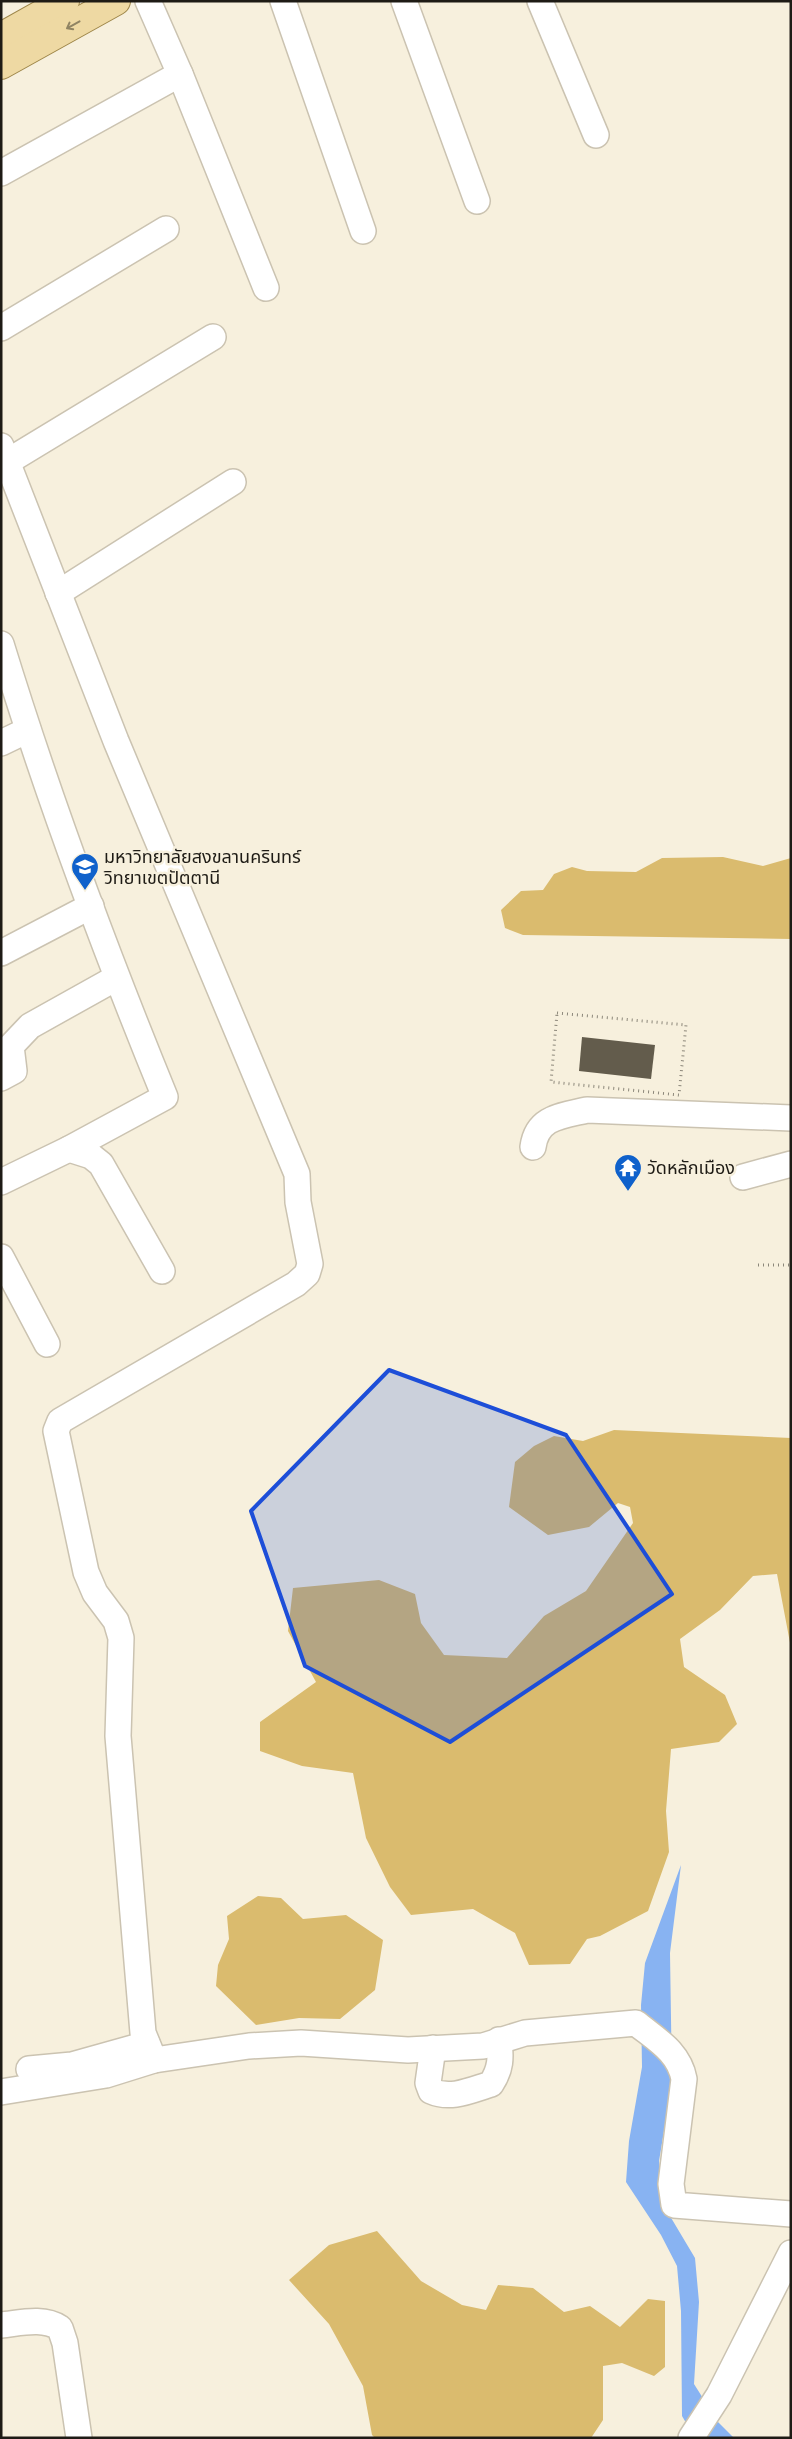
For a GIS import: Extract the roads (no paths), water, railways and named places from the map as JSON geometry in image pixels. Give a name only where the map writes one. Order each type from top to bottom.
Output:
[{"type":"main road","points":[[1,36],[65,1]]},
{"type":"main road","points":[[1,64],[116,1]]},
{"type":"street","points":[[148,1],[180,74],[266,288]]},
{"type":"street","points":[[283,1],[363,231]]},
{"type":"street","points":[[404,1],[477,201]]},
{"type":"street","points":[[540,1],[596,135]]},
{"type":"street","points":[[1,174],[180,74]]},
{"type":"street","points":[[1,328],[166,229]]},
{"type":"street","points":[[150,2052],[142,2024],[118,1736],[121,1638],[116,1622],[95,1593],[86,1572],[56,1431],[60,1421],[296,1284],[307,1274],[310,1264],[298,1202],[297,1174],[116,741],[4,454],[213,337]]},
{"type":"street","points":[[58,593],[233,482]]},
{"type":"street","points":[[1,644],[6,676],[28,730],[116,978],[165,1096],[70,1149],[1,1182]]},
{"type":"street","points":[[1,743],[28,730]]},
{"type":"street","points":[[1,953],[91,906]]},
{"type":"street","points":[[1,1078],[14,1071],[6,1045],[30,1026],[116,978]]},
{"type":"street","points":[[532,1147],[534,1134],[542,1125],[559,1116],[587,1110],[791,1118]]},
{"type":"street","points":[[70,1149],[91,1156],[101,1164],[162,1271]]},
{"type":"street","points":[[743,1177],[791,1164]]},
{"type":"street","points":[[1,1257],[47,1344]]},
{"type":"street","points":[[29,2068],[72,2064],[150,2052],[301,2042],[408,2050],[483,2046],[525,2033],[636,2023],[676,2056],[682,2067],[684,2079],[671,2184],[674,2205],[791,2214]]},
{"type":"street","points":[[433,2048],[428,2083],[431,2091],[441,2096],[460,2094],[491,2084],[498,2074],[501,2060],[499,2040]]},
{"type":"street","points":[[1,2092],[106,2075],[150,2052]]},
{"type":"street","points":[[691,2438],[719,2395],[790,2256]]},
{"type":"street","points":[[1,2325],[34,2322],[52,2323],[60,2328],[65,2343],[79,2438]]},
{"type":"water","points":[[681,1865],[670,1953],[672,2083],[659,2161],[664,2206],[695,2258],[699,2302],[694,2384],[718,2422],[734,2438],[695,2438],[682,2416],[681,2311],[677,2266],[661,2235],[626,2182],[629,2141],[642,2067],[641,2005],[645,1963]]},
{"type":"place","name":"มหาวิทยาลัยสงขลานครินทร์ วิทยาเขตปัตตานี","points":[[85,891]]},
{"type":"place","name":"วัดหลักเมือง","points":[[628,1192]]}]
